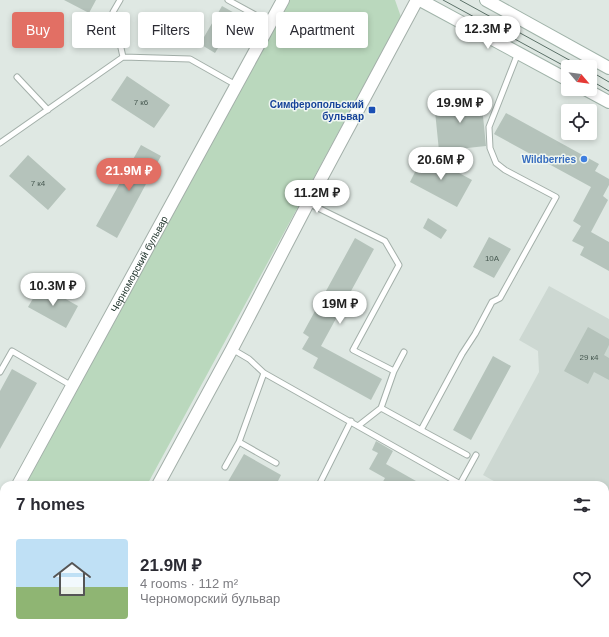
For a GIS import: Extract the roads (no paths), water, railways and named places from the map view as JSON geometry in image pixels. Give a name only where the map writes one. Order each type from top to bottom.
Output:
[{"type":"street","name":"Черноморский бульвар","points":[[20,481],[283,0]]},
{"type":"street","points":[[160,481],[418,0],[561,76]]},
{"type":"street","points":[[486,0],[609,68]]},
{"type":"street","points":[[597,96],[609,102]]},
{"type":"lane","points":[[120,0],[113,12],[123,57]]},
{"type":"lane","points":[[228,0],[270,23]]},
{"type":"lane","points":[[421,430],[492,302],[500,298],[556,197],[505,170],[496,163],[490,148],[489,127],[519,53]]},
{"type":"lane","points":[[0,143],[123,57],[190,59],[236,85]]},
{"type":"lane","points":[[17,78],[48,110]]},
{"type":"lane","points":[[308,204],[385,241],[399,266],[354,350],[394,371]]},
{"type":"lane","points":[[232,349],[249,359],[264,373],[454,481]]},
{"type":"lane","points":[[0,372],[12,351],[72,386]]},
{"type":"lane","points":[[358,426],[381,408],[394,371],[404,352]]},
{"type":"lane","points":[[224,467],[239,442],[264,373]]},
{"type":"lane","points":[[381,408],[467,455]]},
{"type":"lane","points":[[321,481],[351,422]]},
{"type":"lane","points":[[239,442],[276,463]]},
{"type":"lane","points":[[463,481],[476,454]]},
{"type":"tram line","points":[[443,0],[561,64]]},
{"type":"tram line","points":[[460,0],[569,60]]},
{"type":"tram line","points":[[597,75],[609,82]]},
{"type":"tram line","points":[[597,84],[609,91]]},
{"type":"place","name":"Симферопольский бульвар","points":[[372,110]]},
{"type":"place","name":"Wildberries","points":[[584,159]]}]
